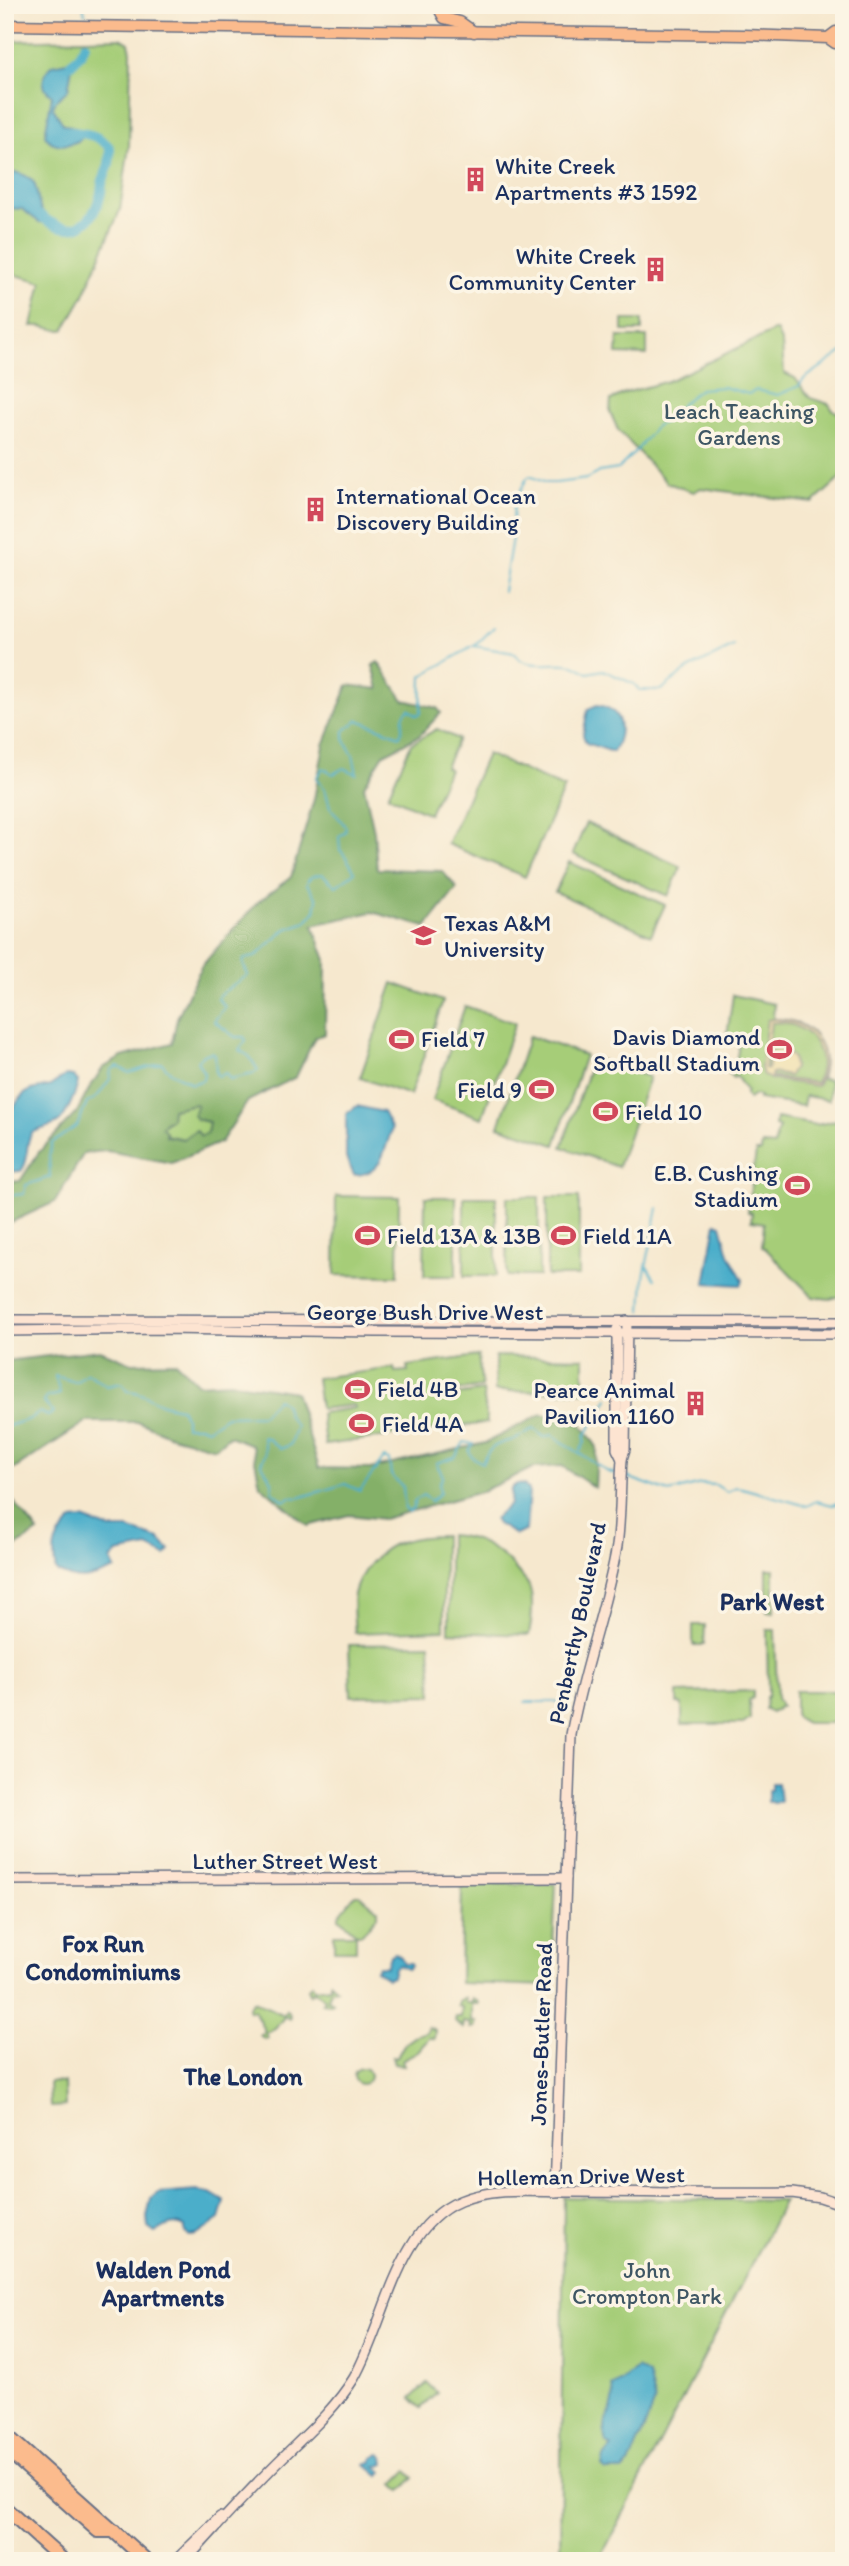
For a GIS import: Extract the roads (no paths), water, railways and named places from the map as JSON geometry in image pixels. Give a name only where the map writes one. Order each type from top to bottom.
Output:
[{"type":"highway","points":[[5,2434],[147,2561]]},
{"type":"highway","points":[[5,2448],[98,2531],[114,2531]]},
{"type":"highway","points":[[5,2508],[64,2560]]},
{"type":"main road","points":[[437,5],[444,18],[460,22],[475,32]]},
{"type":"main road","points":[[5,25],[828,38],[835,43],[844,43]]},
{"type":"main road","points":[[828,38],[836,32],[844,32]]},
{"type":"street","name":"George Bush Drive West","points":[[5,1320],[844,1322]]},
{"type":"street","name":"Penberthy Boulevard","points":[[566,1878],[571,1735],[578,1695],[612,1571],[620,1520],[625,1449],[622,1321]]},
{"type":"street","name":"George Bush Drive West","points":[[5,1331],[165,1329],[844,1334]]},
{"type":"street","name":"Luther Street West","points":[[5,1880],[566,1878]]},
{"type":"street","name":"Jones-Butler Road","points":[[555,2192],[566,1878]]},
{"type":"street","name":"Holleman Drive West","points":[[185,2561],[324,2415],[352,2380],[414,2239],[432,2218],[450,2205],[481,2194],[555,2192],[792,2193],[820,2197],[844,2205]]},
{"type":"street","name":"Holleman Drive West","points":[[174,2561],[216,2520],[230,2511]]},
{"type":"water","points":[[77,54],[80,55],[72,67],[68,90],[55,101],[53,108],[63,124],[81,130],[83,135],[75,142],[56,144],[45,135],[52,95],[45,88],[43,81],[52,65],[67,62]]},
{"type":"water","points":[[15,172],[33,181],[40,207],[49,223],[39,222],[22,209],[5,208],[11,176]]},
{"type":"water","points":[[597,705],[606,707],[617,716],[620,729],[613,752],[586,743],[583,735],[588,709]]},
{"type":"water","points":[[66,1075],[73,1076],[78,1081],[65,1114],[56,1124],[32,1133],[26,1162],[21,1171],[5,1172],[5,1110],[12,1109],[23,1095],[31,1090],[50,1086]]},
{"type":"water","points":[[357,1106],[383,1112],[392,1129],[384,1154],[376,1167],[364,1174],[354,1175],[346,1158],[346,1114]]},
{"type":"water","points":[[716,1223],[721,1225],[729,1254],[743,1280],[741,1285],[705,1283]]},
{"type":"water","points":[[517,1484],[524,1485],[529,1491],[526,1530],[516,1535],[497,1524],[494,1519],[510,1504],[511,1488]]},
{"type":"water","points":[[83,1519],[110,1529],[128,1529],[159,1539],[170,1550],[166,1556],[148,1547],[117,1553],[111,1559],[115,1569],[85,1579],[72,1578],[56,1571],[54,1548],[62,1532],[73,1520]]},
{"type":"water","points":[[771,1783],[778,1783],[780,1802],[768,1802]]},
{"type":"water","points":[[395,1953],[411,1966],[407,1969],[399,1965],[394,1968],[392,1976],[387,1978],[376,1970],[379,1966],[386,1967],[390,1956]]},
{"type":"water","points":[[197,2190],[210,2193],[225,2202],[220,2219],[197,2235],[190,2236],[185,2233],[185,2227],[177,2224],[166,2226],[155,2233],[148,2228],[151,2198],[158,2193]]},
{"type":"water","points":[[637,2368],[648,2375],[655,2402],[629,2465],[623,2471],[605,2471],[602,2466],[604,2457],[612,2447],[606,2443],[605,2428],[613,2402],[612,2387]]},
{"type":"water","points":[[380,2454],[384,2457],[385,2464],[376,2467],[382,2472],[379,2476],[366,2465],[372,2463],[373,2458]]},
{"type":"waterway","points":[[83,5],[85,14]]},
{"type":"waterway","points":[[70,65],[85,45]]},
{"type":"waterway","points":[[41,216],[60,227],[77,227],[90,217],[100,197],[102,182],[109,165],[110,148],[102,140],[70,132]]},
{"type":"waterway","points":[[503,591],[512,538],[514,503],[527,478],[530,476],[546,483],[556,483],[587,479],[599,472],[618,469],[656,426],[671,418],[681,404],[700,389],[723,387],[749,394],[756,390],[778,395],[799,386],[804,379],[844,351]]},
{"type":"waterway","points":[[5,1196],[24,1194],[26,1185],[50,1177],[49,1156],[52,1143],[77,1126],[87,1103],[97,1097],[110,1079],[111,1070],[118,1066],[129,1073],[162,1063],[192,1084],[203,1080],[204,1073],[197,1061],[212,1052],[215,1054],[216,1074],[219,1076],[226,1073],[230,1079],[253,1074],[258,1070],[249,1056],[239,1050],[246,1040],[244,1037],[235,1037],[214,1021],[225,1007],[218,999],[219,995],[248,975],[243,964],[244,959],[255,957],[286,929],[306,922],[315,911],[317,899],[307,884],[310,878],[322,874],[336,886],[355,872],[340,850],[339,836],[345,833],[346,827],[330,807],[325,789],[316,778],[323,768],[333,774],[344,768],[357,774],[353,755],[344,739],[344,731],[358,720],[400,736],[406,712],[409,709],[417,715],[421,713],[422,676],[477,644],[494,627]]},
{"type":"waterway","points":[[474,646],[514,653],[519,659],[533,664],[573,665],[588,673],[603,670],[634,684],[639,690],[661,690],[688,669],[734,647]]},
{"type":"waterway","points":[[642,1311],[644,1277],[658,1208]]},
{"type":"waterway","points":[[647,1266],[655,1279]]},
{"type":"waterway","points":[[5,1427],[30,1419],[40,1412],[48,1416],[53,1413],[44,1402],[47,1397],[60,1394],[55,1376],[76,1382],[87,1373],[107,1386],[122,1383],[128,1391],[181,1408],[185,1426],[207,1429],[226,1416],[262,1415],[277,1399],[284,1403],[288,1416],[296,1426],[290,1445],[280,1449],[263,1437],[265,1454],[261,1463],[272,1481],[273,1492],[285,1501],[290,1497],[298,1498],[345,1484],[360,1491],[384,1458],[389,1460],[391,1475],[403,1487],[405,1509],[409,1512],[415,1500],[423,1495],[431,1501],[440,1493],[439,1484],[443,1476],[436,1463],[455,1457],[464,1442],[473,1444],[469,1451],[472,1457],[482,1463],[494,1447],[534,1429],[544,1437],[552,1435],[608,1472],[619,1475]]},
{"type":"waterway","points":[[581,1450],[585,1436],[608,1399]]},
{"type":"waterway","points":[[624,1476],[669,1492],[701,1484],[716,1485],[727,1492],[735,1487],[742,1488],[807,1506],[816,1501],[833,1505],[844,1500]]},
{"type":"waterway","points":[[525,1702],[563,1702]]},
{"type":"place","name":"White Creek Apartments #3 1592","points":[[475,179]]},
{"type":"place","name":"White Creek Community Center","points":[[656,269]]},
{"type":"place","name":"International Ocean Discovery Building","points":[[316,509]]},
{"type":"place","name":"Texas A&M University","points":[[424,936]]},
{"type":"place","name":"Field 7","points":[[401,1039]]},
{"type":"place","name":"Davis Diamond Softball Stadium","points":[[780,1050]]},
{"type":"place","name":"Field 9","points":[[542,1090]]},
{"type":"place","name":"Field 10","points":[[605,1112]]},
{"type":"place","name":"E.B. Cushing Stadium","points":[[798,1186]]},
{"type":"place","name":"Field 13A & 13B","points":[[367,1236]]},
{"type":"place","name":"Field 11A","points":[[563,1236]]},
{"type":"place","name":"Field 4B","points":[[357,1389]]},
{"type":"place","name":"Pearce Animal Pavilion 1160","points":[[695,1403]]},
{"type":"place","name":"Field 4A","points":[[362,1424]]},
{"type":"district","name":"Park West","points":[[772,1601]]},
{"type":"district","name":"Fox Run Condominiums","points":[[103,1957]]},
{"type":"district","name":"The London","points":[[243,2076]]},
{"type":"district","name":"Walden Pond Apartments","points":[[163,2283]]},
{"type":"park label","name":"Leach Teaching Gardens","points":[[739,424]]},
{"type":"park label","name":"John Crompton Park","points":[[647,2283]]}]
